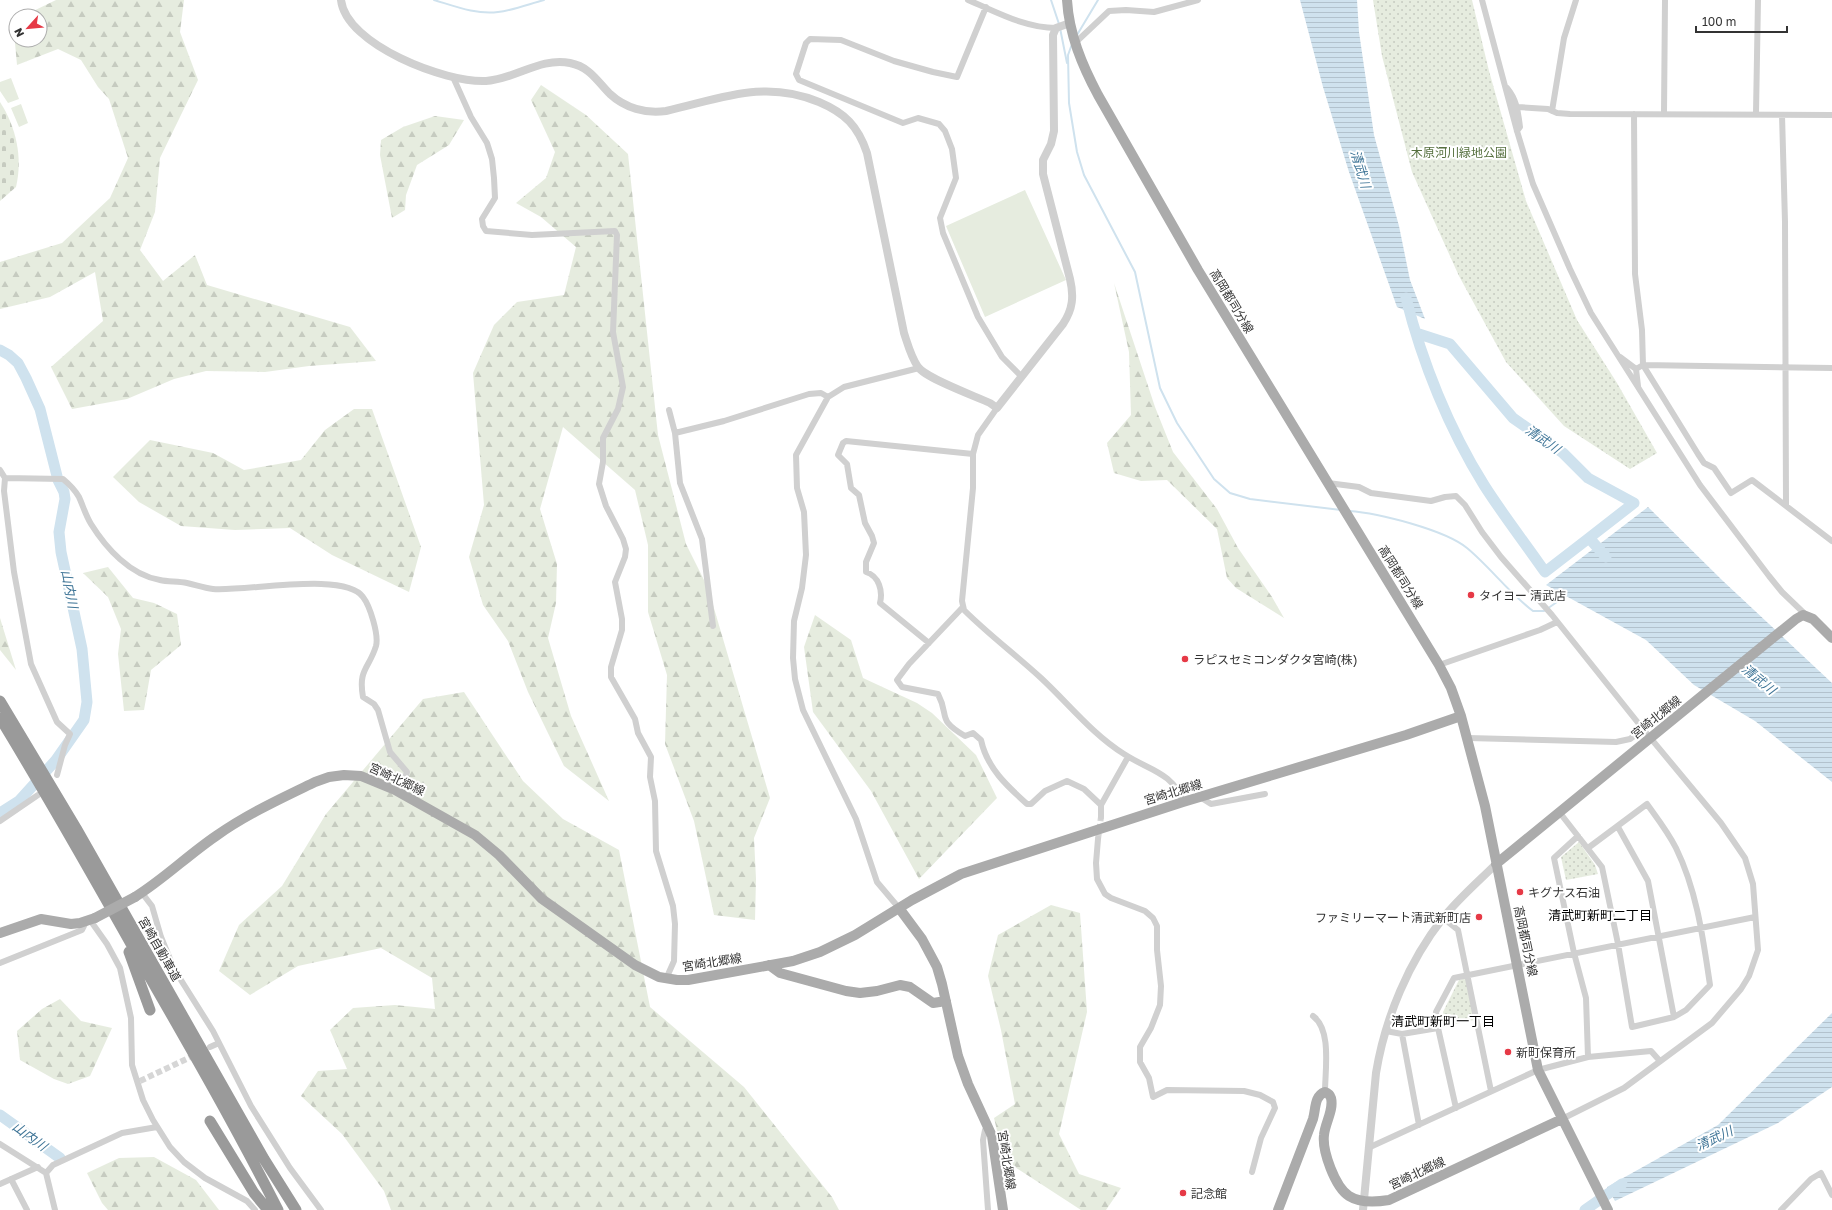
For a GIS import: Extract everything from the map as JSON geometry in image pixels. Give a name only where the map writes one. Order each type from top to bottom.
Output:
[{"type":"highway","name":"宮崎自動車道","points":[[0,702],[76,828],[264,1160],[296,1210]]},
{"type":"highway","name":"宮崎自動車道","points":[[0,718],[85,861],[238,1133],[278,1210]]},
{"type":"highway","points":[[85,861],[91,881],[129,950],[150,1010]]},
{"type":"highway","points":[[210,1121],[254,1193],[268,1210]]},
{"type":"main road","name":"高岡都司分線","points":[[1067,0],[1070,23],[1075,43],[1085,71],[1156,199],[1439,665],[1451,688],[1468,738],[1485,806],[1538,1070],[1608,1210]]},
{"type":"main road","name":"宮崎北郷線","points":[[1496,864],[1651,737],[1804,616]]},
{"type":"main road","points":[[1804,616],[1813,618],[1832,638]]},
{"type":"main road","name":"宮崎北郷線","points":[[0,932],[41,919],[71,924],[90,920],[154,886],[215,836],[237,822],[315,782],[337,776],[361,776],[395,790],[475,835],[499,855],[530,887],[558,912],[635,965],[649,973],[666,979],[688,980],[793,961],[827,949],[855,935],[899,908],[961,874],[1183,802],[1406,735],[1461,716]]},
{"type":"main road","name":"宮崎北郷線","points":[[899,908],[929,952],[937,967],[962,1067],[992,1136],[1003,1210]]},
{"type":"main road","points":[[769,965],[780,974],[846,991],[860,993],[878,991],[900,985],[910,987],[933,1003],[946,1001]]},
{"type":"main road","name":"宮崎北郷線","points":[[1325,1092],[1328,1093],[1331,1098],[1331,1108],[1324,1137],[1324,1150],[1328,1162],[1341,1188],[1363,1205],[1389,1200],[1562,1119]]},
{"type":"main road","points":[[1278,1210],[1311,1126],[1316,1110],[1316,1101],[1321,1094],[1325,1092]]},
{"type":"street","points":[[340,0],[354,26],[375,45],[413,63],[453,77],[474,81],[487,81],[509,77],[543,63],[553,61],[579,65],[595,76],[617,100],[642,110],[656,112],[666,111],[738,94],[768,90],[797,94],[837,111],[852,124],[868,153],[904,333],[910,351],[919,368],[932,376],[990,403],[997,408]]},
{"type":"street","points":[[968,0],[1023,23],[1044,28],[1056,28],[1070,23]]},
{"type":"street","points":[[1075,43],[1109,11],[1126,10],[1154,12],[1198,0]]},
{"type":"street","points":[[1482,0],[1517,131],[1533,184],[1591,313],[1683,460],[1769,576],[1804,616]]},
{"type":"street","points":[[1552,111],[1564,38],[1576,0]]},
{"type":"street","points":[[1664,114],[1665,0]]},
{"type":"street","points":[[1756,114],[1758,0]]},
{"type":"street","points":[[986,7],[957,77],[894,61],[841,40],[810,39],[806,43],[796,74],[799,80],[903,123],[918,118],[939,124],[945,131],[952,148],[956,178],[940,218],[944,233],[978,317],[1002,357],[1022,377]]},
{"type":"street","points":[[1056,28],[1053,35],[1054,131],[1042,166],[1069,272],[1073,298],[1068,316],[978,435],[974,454],[973,488],[962,601],[963,607],[968,614],[1040,678],[1108,743],[1128,757],[1170,780],[1179,790],[1183,802]]},
{"type":"street","points":[[453,77],[471,117],[487,143],[492,159],[495,198],[482,219],[483,226],[486,231],[532,235],[615,231],[617,235],[614,332],[623,387],[618,409],[603,438],[600,484],[604,500],[623,539],[626,549],[625,557],[615,582],[622,619],[622,630],[611,667],[611,677],[635,720],[638,733],[650,757],[650,777],[655,801],[656,850],[672,906],[675,924],[674,962],[666,979]]},
{"type":"street","points":[[1505,85],[1513,95],[1518,107],[1520,127],[1517,131]]},
{"type":"street","points":[[1518,107],[1548,109],[1564,113],[1832,115]]},
{"type":"street","points":[[1634,114],[1635,274],[1642,330],[1643,365],[1704,463],[1714,468],[1731,493],[1752,480],[1832,541]]},
{"type":"street","points":[[1782,115],[1786,505]]},
{"type":"street","points":[[1617,355],[1636,369],[1638,388]]},
{"type":"street","points":[[1636,369],[1643,365],[1832,368]]},
{"type":"street","points":[[899,908],[877,882],[856,819],[803,710],[794,665],[794,621],[802,588],[806,555],[804,512],[797,488],[796,455],[828,397],[844,387],[919,368]]},
{"type":"street","points":[[675,433],[724,421],[808,394],[821,393],[828,397]]},
{"type":"street","points":[[669,410],[675,433],[680,483],[702,539],[713,626]]},
{"type":"street","points":[[929,643],[880,603],[882,596],[877,579],[873,574],[866,572],[865,569],[866,562],[874,543],[865,523],[859,495],[851,488],[847,464],[838,454],[843,442],[846,441],[974,454]]},
{"type":"street","points":[[0,470],[5,478],[4,491],[13,565],[31,664],[57,722],[70,734],[65,745],[57,775]]},
{"type":"street","points":[[5,478],[63,479],[75,491],[89,520],[106,545],[127,565],[147,576],[159,580],[187,583],[214,589],[244,590],[289,584],[307,584],[343,586],[357,591],[364,597],[369,610],[376,645],[362,675],[363,697],[374,704],[378,710],[390,752],[407,772],[405,778],[395,790]]},
{"type":"street","points":[[1328,483],[1359,487],[1371,493],[1431,501],[1456,496],[1466,505],[1482,532],[1501,557],[1552,615],[1643,729],[1717,818],[1745,858],[1753,884],[1758,950],[1749,976],[1741,989],[1712,1022],[1624,1088],[1562,1119]]},
{"type":"street","points":[[963,607],[909,664],[897,680],[902,687],[938,694],[943,703],[944,717],[951,728],[965,736],[973,734],[981,740],[984,750],[998,776],[1027,804],[1031,804],[1045,791],[1067,781],[1084,789],[1101,805]]},
{"type":"street","points":[[1439,665],[1540,630],[1557,622]]},
{"type":"street","points":[[1468,738],[1616,742],[1630,739],[1643,729]]},
{"type":"street","points":[[1101,817],[1101,805],[1128,757]]},
{"type":"street","points":[[1200,797],[1211,804],[1265,794]]},
{"type":"street","points":[[0,821],[38,795]]},
{"type":"street","points":[[1560,813],[1602,867],[1618,944],[1632,1027],[1674,1017],[1686,1010],[1710,985],[1702,928],[1685,870],[1675,847],[1647,804],[1588,848]]},
{"type":"street","points":[[1618,827],[1648,881],[1674,1017]]},
{"type":"street","points":[[1578,836],[1554,858],[1574,953],[1586,998],[1588,1057]]},
{"type":"street","points":[[1098,839],[1096,863],[1097,879],[1105,894],[1111,898],[1145,911],[1153,918],[1157,926],[1156,950],[1161,986],[1160,1005],[1151,1028],[1140,1047],[1140,1062],[1149,1078],[1153,1097],[1167,1090],[1244,1091],[1260,1095],[1273,1102],[1275,1108],[1261,1138],[1252,1172]]},
{"type":"street","points":[[1363,1205],[1379,1051],[1394,1009],[1410,971],[1420,952],[1443,918],[1496,864]]},
{"type":"street","points":[[139,895],[152,906],[161,937],[174,969],[219,1043],[251,1106],[290,1168],[320,1210]]},
{"type":"street","points":[[1456,1108],[1438,1028],[1436,1012],[1454,978],[1517,964],[1755,917]]},
{"type":"street","points":[[1443,918],[1458,930],[1491,1091]]},
{"type":"street","points":[[0,963],[82,930],[90,920],[115,956],[124,981],[131,1018],[132,1064],[143,1100],[158,1127],[170,1147],[184,1162],[205,1178],[247,1200],[255,1210]]},
{"type":"street","points":[[1313,1016],[1321,1024],[1326,1038],[1325,1092]]},
{"type":"street","points":[[1386,1031],[1402,1034],[1438,1028]]},
{"type":"street","points":[[1402,1034],[1419,1125]]},
{"type":"street","points":[[210,1047],[219,1043]]},
{"type":"street","points":[[1368,1148],[1538,1070],[1588,1057],[1651,1052],[1660,1060]]},
{"type":"street","points":[[988,1126],[985,1130],[983,1140],[988,1210]]},
{"type":"street","points":[[46,1173],[53,1165],[122,1133],[158,1127]]},
{"type":"street","points":[[0,1144],[46,1173],[55,1210]]},
{"type":"street","points":[[0,1184],[38,1167]]},
{"type":"street","points":[[1780,1210],[1811,1179],[1821,1173],[1832,1195]]},
{"type":"street","points":[[11,1179],[27,1210]]},
{"type":"green space","points":[[56,0],[184,0],[180,32],[198,80],[160,158],[155,212],[140,250],[163,281],[195,255],[207,285],[350,327],[376,361],[309,366],[265,372],[206,371],[174,379],[127,399],[72,409],[51,367],[103,321],[95,272],[50,297],[0,309],[0,262],[62,243],[110,198],[128,158],[109,99],[98,87],[81,60],[58,49],[17,65],[15,48],[48,48],[48,8],[40,8]]},
{"type":"green space","name":"木原河川緑地公園","points":[[1373,0],[1472,0],[1489,71],[1526,201],[1577,320],[1617,383],[1657,453],[1630,469],[1564,426],[1506,362],[1459,276],[1412,172],[1382,56]]},
{"type":"green space","points":[[11,78],[19,99],[8,103],[0,91],[0,82]]},
{"type":"green space","points":[[541,85],[586,115],[628,154],[658,435],[686,544],[708,588],[770,798],[754,838],[756,879],[755,920],[714,915],[694,821],[665,744],[667,675],[648,612],[648,545],[635,490],[563,427],[540,509],[557,564],[556,603],[548,638],[571,716],[609,801],[564,766],[528,692],[508,641],[483,605],[469,557],[484,505],[473,373],[494,325],[517,302],[564,295],[576,247],[541,217],[516,203],[546,178],[555,152],[531,100]]},
{"type":"green space","points":[[0,102],[6,112],[14,132],[17,143],[19,165],[16,187],[0,201]]},
{"type":"green space","points":[[21,104],[28,123],[19,127],[11,108]]},
{"type":"green space","points":[[435,116],[464,120],[449,145],[417,165],[406,195],[405,210],[392,218],[380,155],[381,140],[403,127]]},
{"type":"green space","points":[[1025,190],[1066,280],[985,317],[946,226]]},
{"type":"green space","points":[[1114,283],[1155,407],[1173,452],[1217,509],[1238,548],[1272,597],[1284,618],[1236,588],[1227,578],[1217,529],[1167,480],[1141,481],[1114,473],[1107,443],[1131,415],[1129,352]]},
{"type":"green space","points":[[354,409],[372,409],[421,547],[409,592],[332,555],[290,528],[235,530],[181,526],[139,502],[113,477],[150,440],[213,453],[244,470],[301,460],[325,430]]},
{"type":"green space","points":[[108,567],[133,598],[154,603],[177,614],[181,645],[151,670],[144,710],[124,711],[118,654],[121,629],[108,597],[83,573]]},
{"type":"green space","points":[[815,615],[851,640],[863,678],[917,703],[932,713],[976,755],[997,798],[919,879],[871,791],[813,712],[804,647]]},
{"type":"green space","points":[[0,618],[16,670],[0,650]]},
{"type":"green space","points":[[464,692],[523,781],[563,819],[619,850],[650,1007],[744,1087],[832,1197],[839,1210],[391,1210],[384,1191],[342,1134],[301,1096],[318,1071],[347,1069],[330,1030],[353,1008],[395,1005],[435,1009],[432,978],[381,948],[298,966],[250,995],[219,971],[239,925],[282,886],[326,814],[423,699]]},
{"type":"green space","points":[[1579,842],[1595,865],[1598,874],[1566,880],[1561,857]]},
{"type":"green space","points":[[1051,905],[1080,913],[1087,1012],[1059,1134],[1079,1174],[1121,1188],[1106,1210],[1081,1210],[1004,1160],[994,1118],[1015,1104],[1001,1030],[988,976],[998,935]]},
{"type":"green space","points":[[1467,978],[1474,1020],[1446,1026],[1443,1012],[1459,980]]},
{"type":"green space","points":[[60,999],[81,1021],[112,1028],[90,1076],[68,1084],[54,1079],[20,1060],[17,1031],[42,1009]]},
{"type":"green space","points":[[154,1157],[196,1180],[219,1210],[108,1210],[102,1203],[87,1173],[119,1158]]},
{"type":"water","points":[[1300,0],[1357,0],[1359,32],[1374,135],[1399,226],[1410,280],[1425,319],[1397,307],[1349,172],[1323,87]]},
{"type":"water","points":[[1648,507],[1723,581],[1832,683],[1832,782],[1755,721],[1694,685],[1646,640],[1546,585]]},
{"type":"water","points":[[1832,1013],[1832,1087],[1778,1123],[1615,1201],[1607,1187],[1718,1125]]},
{"type":"waterway","points":[[434,0],[466,9],[490,13],[510,10],[544,0]]},
{"type":"waterway","points":[[1051,0],[1059,24]]},
{"type":"waterway","points":[[1077,35],[1098,0]]},
{"type":"waterway","points":[[1060,28],[1067,63]]},
{"type":"waterway","points":[[1072,44],[1068,55],[1069,103],[1077,152],[1084,175],[1135,272],[1160,388],[1177,423],[1214,479],[1230,493],[1250,499],[1341,510]]},
{"type":"waterway","name":"清武川","points":[[1406,298],[1428,371],[1459,441],[1491,496],[1545,572],[1589,538],[1606,557]]},
{"type":"waterway","name":"清武川","points":[[1416,333],[1450,344],[1513,418],[1563,453],[1588,478],[1634,503],[1589,538]]},
{"type":"waterway","name":"山内川","points":[[0,350],[9,355],[18,363],[40,409],[58,480],[64,492],[65,499],[59,532],[61,552],[82,649],[87,702],[84,720],[56,760],[19,801],[0,813]]},
{"type":"waterway","points":[[1349,511],[1362,512],[1394,519],[1428,529],[1457,541],[1475,555],[1524,604],[1533,611],[1544,611],[1567,595]]},
{"type":"waterway","name":"山内川","points":[[0,1115],[60,1158]]},
{"type":"waterway","name":"清武川","points":[[1585,1210],[1622,1184]]},
{"type":"tunnel","points":[[1098,839],[1101,817]]},
{"type":"tunnel","points":[[140,1081],[197,1054]]},
{"type":"place","name":"タイヨー 清武店","points":[[1471,595]]},
{"type":"place","name":"ラピスセミコンダクタ宮崎(株)","points":[[1185,659]]},
{"type":"place","name":"キグナス石油","points":[[1520,892]]},
{"type":"place","name":"ファミリーマート清武新町店","points":[[1479,917]]},
{"type":"place","name":"新町保育所","points":[[1508,1052]]},
{"type":"place","name":"記念館","points":[[1183,1193]]},
{"type":"district","name":"清武町新町二丁目","points":[[1600,915]]},
{"type":"district","name":"清武町新町一丁目","points":[[1443,1021]]}]
